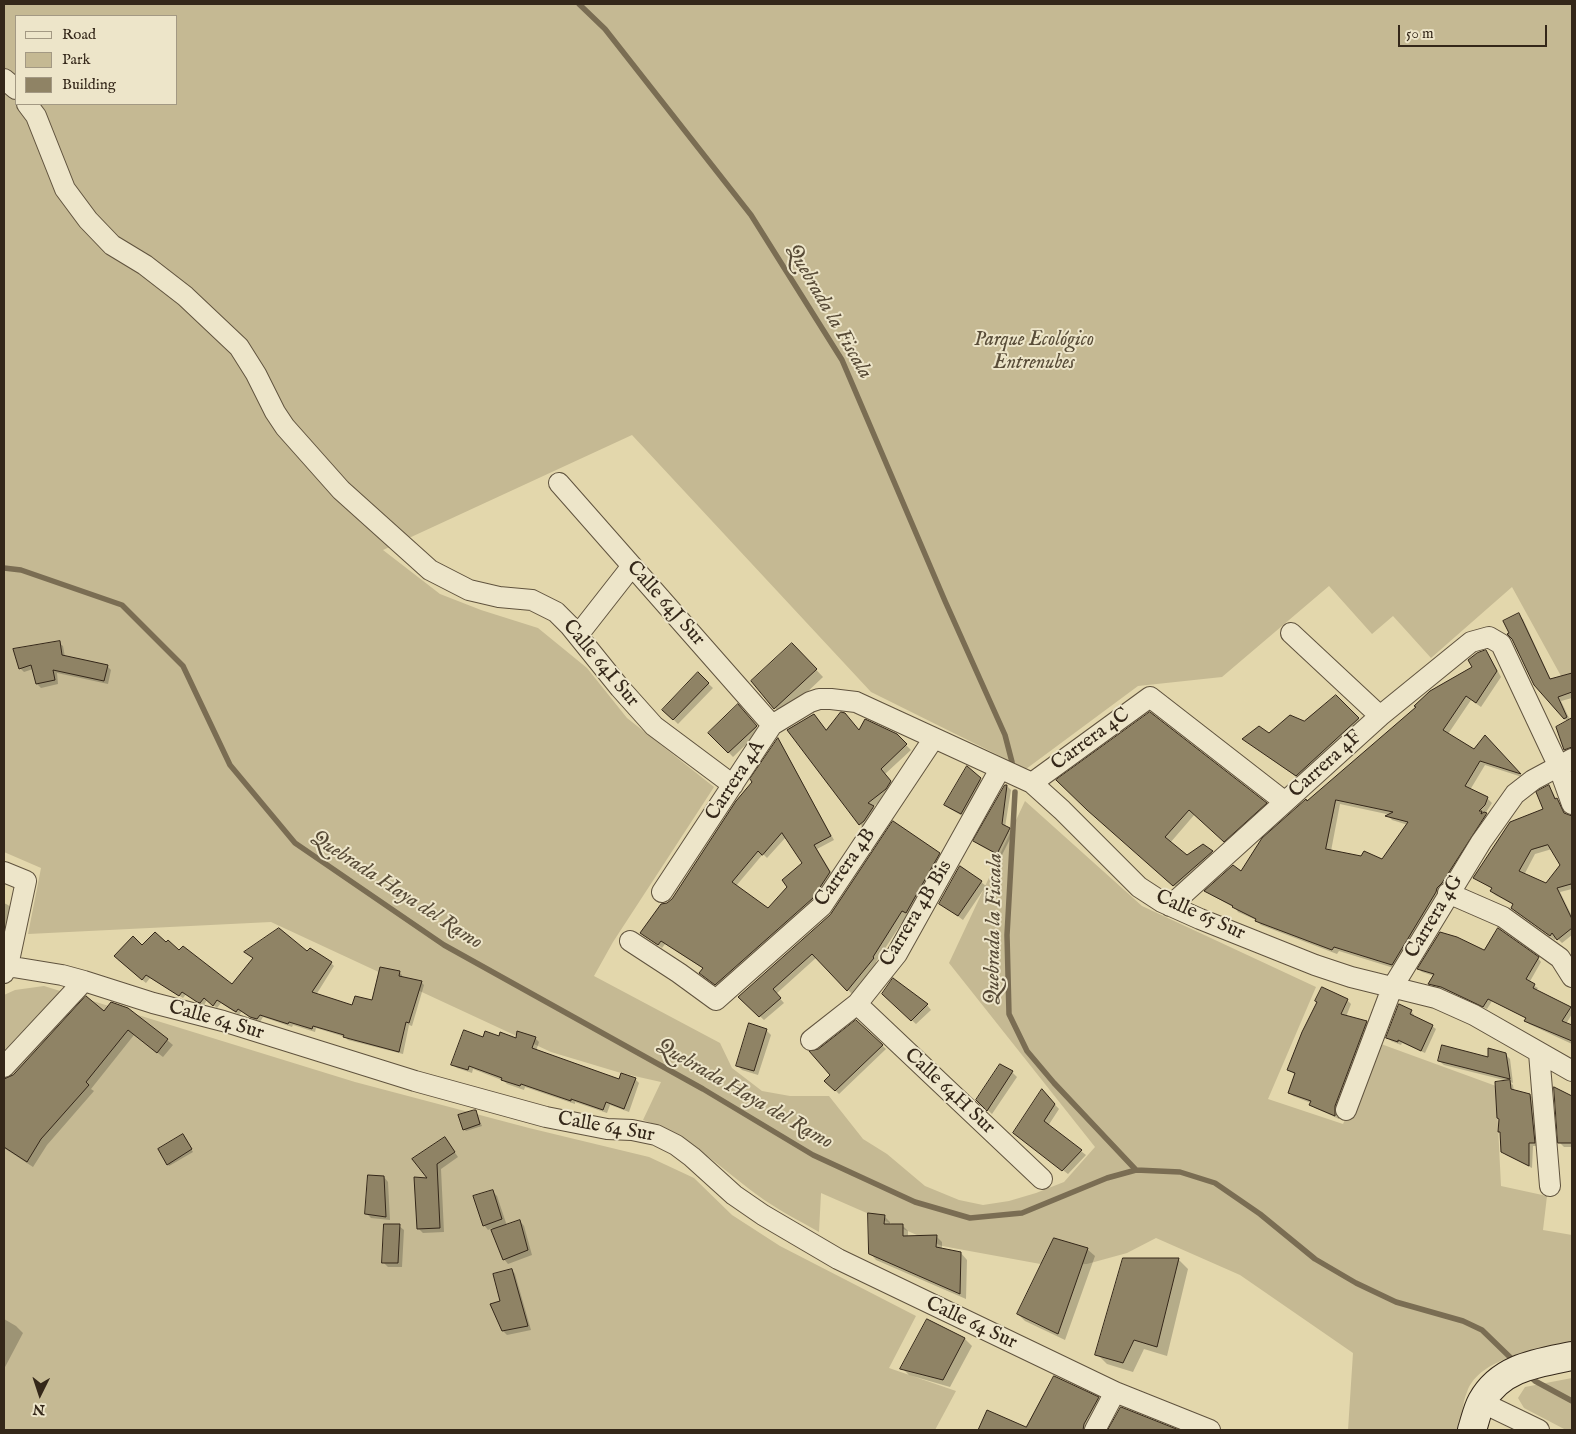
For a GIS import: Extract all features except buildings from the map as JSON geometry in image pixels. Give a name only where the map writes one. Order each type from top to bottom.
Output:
[{"type":"street","points":[[4,79],[15,88]]},
{"type":"street","name":"Calle 64I Sur","points":[[28,105],[36,116],[65,189],[88,220],[112,245],[145,265],[185,296],[239,347],[285,427],[341,490],[430,570],[469,590],[500,597],[532,600],[556,612],[578,635],[620,688],[654,726],[733,785]]},
{"type":"street","name":"Calle 64J Sur","points":[[559,484],[772,725]]},
{"type":"street","points":[[578,635],[632,566]]},
{"type":"street","points":[[1291,633],[1380,716]]},
{"type":"street","name":"Carrera 4F","points":[[1170,906],[1380,716],[1471,642],[1489,637],[1501,644],[1565,762]]},
{"type":"street","name":"Carrera 4C","points":[[1032,784],[1150,697],[1285,802]]},
{"type":"street","name":"Carrera 4A","points":[[662,892],[772,725],[810,702],[819,699],[832,699]]},
{"type":"street","name":"Calle 65 Sur","points":[[832,699],[856,702],[1032,784],[1062,810],[1139,887],[1170,906],[1315,965],[1351,977],[1436,998],[1474,1015],[1572,1071]]},
{"type":"street","name":"Carrera 4B","points":[[630,941],[716,1000],[822,906],[934,738]]},
{"type":"street","points":[[1565,762],[1572,804]]},
{"type":"street","name":"Carrera 4G","points":[[1346,1110],[1392,988],[1480,842],[1515,794],[1533,780],[1565,762]]},
{"type":"street","name":"Carrera 4B Bis","points":[[811,1040],[857,1004],[897,954],[1000,769]]},
{"type":"street","points":[[4,872],[26,881],[5,969]]},
{"type":"street","points":[[1448,893],[1503,917],[1560,958],[1572,977]]},
{"type":"street","name":"Calle 64 Sur","points":[[5,969],[62,975],[84,981],[138,999],[224,1021],[414,1081],[546,1117],[607,1129],[632,1130],[656,1135],[676,1145],[734,1195],[763,1215],[838,1259],[1114,1392],[1210,1430]]},
{"type":"street","points":[[4,1067],[84,981]]},
{"type":"street","name":"Calle 64H Sur","points":[[857,1004],[1042,1179]]},
{"type":"street","points":[[1539,1053],[1550,1186]]},
{"type":"street","points":[[1472,1430],[1481,1402],[1499,1380],[1519,1369],[1572,1356]]},
{"type":"street","points":[[1095,1430],[1114,1392]]},
{"type":"street","points":[[1481,1402],[1539,1430]]},
{"type":"green space","name":"Parque Ecológico Entrenubes","points":[[4,4],[1572,4],[1572,673],[1561,676],[1512,587],[1431,658],[1393,616],[1372,634],[1329,586],[1222,677],[1138,686],[1026,769],[871,692],[632,435],[383,550],[440,594],[481,610],[538,628],[587,668],[627,718],[714,787],[613,942],[594,976],[720,1043],[732,1068],[762,1091],[790,1096],[829,1096],[863,1139],[887,1154],[925,1186],[959,1200],[983,1205],[1009,1201],[1064,1182],[1095,1147],[949,963],[1025,801],[1142,906],[1316,987],[1268,1099],[1343,1124],[1381,1044],[1496,1086],[1501,1186],[1547,1196],[1543,1230],[1572,1235],[1572,1342],[1512,1356],[1484,1370],[1474,1380],[1465,1396],[1460,1430],[1348,1430],[1353,1353],[1240,1275],[1156,1238],[1127,1253],[1087,1264],[1046,1265],[942,1246],[821,1193],[819,1232],[764,1199],[689,1143],[659,1126],[643,1120],[661,1082],[621,1073],[551,1052],[271,922],[28,934],[41,868],[4,852]]},
{"type":"green space","points":[[44,986],[355,1082],[529,1128],[649,1157],[694,1178],[732,1215],[780,1246],[916,1316],[889,1368],[956,1391],[935,1430],[4,1430],[4,995],[15,990]]},
{"type":"green space","points":[[1572,1378],[1572,1430],[1566,1430],[1524,1408],[1518,1398],[1525,1387]]},
{"type":"waterway","name":"Quebrada la Fiscala","points":[[579,4],[605,29],[751,215],[842,360],[945,601],[1005,735],[1012,762]]},
{"type":"waterway","name":"Quebrada Haya del Ramo","points":[[4,568],[21,570],[122,605],[183,666],[230,765],[295,843],[444,945],[703,1089],[813,1155],[915,1202],[970,1218],[1022,1213],[1107,1178],[1136,1170],[1180,1172],[1215,1183],[1260,1214],[1315,1259],[1356,1283],[1396,1302],[1463,1321],[1482,1330],[1515,1362]]},
{"type":"waterway","name":"Quebrada la Fiscala","points":[[1015,792],[1007,935],[1009,1014],[1027,1051],[1054,1083],[1136,1170]]},
{"type":"waterway","name":"Quebrada Haya del Ramo","points":[[1527,1374],[1535,1381],[1572,1401]]}]
